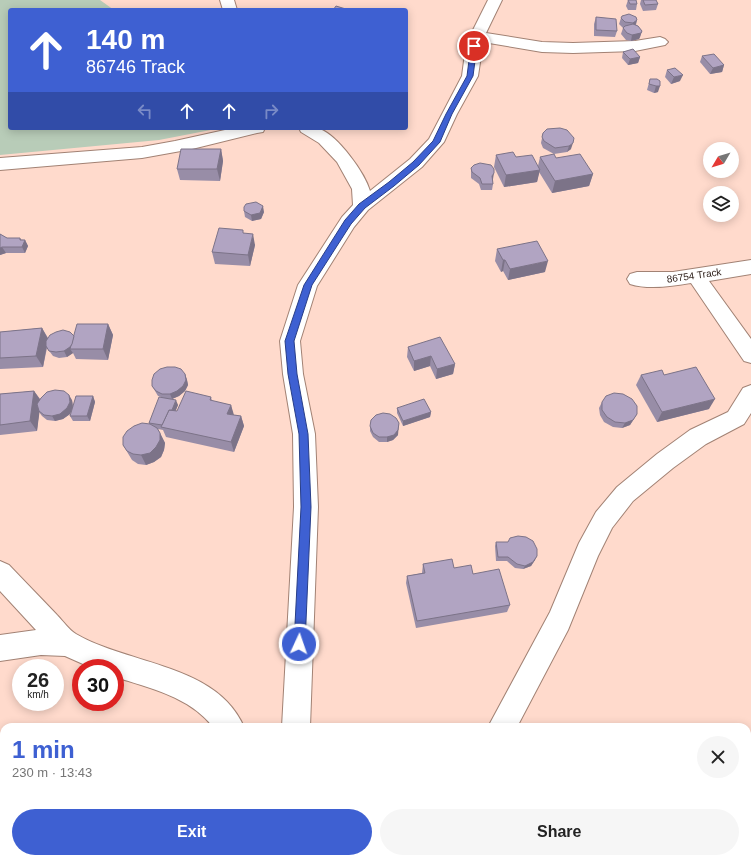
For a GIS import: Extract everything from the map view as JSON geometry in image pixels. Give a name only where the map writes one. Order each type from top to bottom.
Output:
[{"type":"street","points":[[296,723],[306,507],[304,434],[293,374],[290,341],[308,285],[348,222],[362,206],[392,184],[416,163],[436,142],[449,114],[470,76],[474,46],[477,36],[495,0]]},
{"type":"street","points":[[477,36],[542,47],[573,48],[635,46],[660,42]]},
{"type":"street","points":[[0,164],[52,158],[126,154],[186,144],[248,130]]},
{"type":"street","points":[[311,130],[326,139],[344,159],[361,189],[362,206]]},
{"type":"street","name":"86754 Track","points":[[636,279],[673,279],[751,267]]},
{"type":"street","points":[[695,275],[751,355]]},
{"type":"street","points":[[504,723],[559,621],[588,551],[604,520],[625,494],[665,461],[698,437],[736,418],[751,394]]},
{"type":"street","points":[[0,573],[66,643]]},
{"type":"street","points":[[0,648],[41,642],[66,643],[104,660],[161,679],[195,693],[214,706],[227,723]]},
{"type":"green space","points":[[0,0],[100,0],[111,8],[8,8],[8,130],[211,130],[159,140],[0,155]]},
{"type":"building","points":[[628,0],[636,0],[637,4],[630,4]]},
{"type":"building","points":[[643,0],[656,0],[658,4],[645,5]]},
{"type":"building","points":[[629,14],[636,17],[637,20],[633,23],[625,22],[621,18],[622,16]]},
{"type":"building","points":[[596,17],[616,19],[617,31],[596,30]]},
{"type":"building","points":[[633,24],[638,26],[642,31],[641,33],[632,35],[627,33],[623,28]]},
{"type":"building","points":[[633,49],[640,57],[630,59],[623,52]]},
{"type":"building","points":[[714,54],[724,65],[713,68],[702,56]]},
{"type":"building","points":[[675,68],[683,75],[674,77],[667,70]]},
{"type":"building","points":[[650,79],[657,79],[660,81],[660,86],[649,84]]},
{"type":"building","points":[[560,128],[567,130],[574,138],[573,143],[569,146],[555,148],[544,141],[542,137],[543,133],[547,129]]},
{"type":"building","points":[[181,149],[221,149],[217,169],[177,169]]},
{"type":"building","points":[[513,152],[516,157],[532,155],[540,170],[506,175],[496,155]]},
{"type":"building","points":[[554,154],[556,158],[580,154],[593,174],[555,181],[540,157]]},
{"type":"building","points":[[480,163],[491,165],[494,169],[492,176],[493,184],[482,184],[480,178],[472,172],[471,168]]},
{"type":"building","points":[[256,202],[263,206],[260,213],[251,215],[244,211],[246,204]]},
{"type":"building","points":[[219,228],[243,230],[243,233],[253,234],[248,255],[212,252]]},
{"type":"building","points":[[0,234],[7,238],[20,238],[20,240],[25,240],[22,247],[0,248]]},
{"type":"building","points":[[537,241],[548,261],[510,269],[497,249]]},
{"type":"building","points":[[77,324],[108,324],[103,349],[70,349]]},
{"type":"building","points":[[42,328],[36,356],[0,358],[0,332]]},
{"type":"building","points":[[63,330],[70,332],[74,336],[70,347],[64,351],[49,351],[46,346],[46,341],[50,335]]},
{"type":"building","points":[[440,337],[455,364],[437,369],[431,356],[414,361],[408,347]]},
{"type":"building","points":[[167,367],[181,369],[185,374],[186,380],[183,386],[177,391],[170,394],[162,394],[156,391],[152,386],[152,380],[154,374],[160,369]]},
{"type":"building","points":[[696,367],[715,399],[662,412],[641,375],[662,370],[664,375]]},
{"type":"building","points":[[55,390],[64,391],[69,395],[70,402],[67,408],[60,414],[52,416],[44,415],[39,411],[37,404],[47,392]]},
{"type":"building","points":[[34,391],[30,421],[0,425],[0,394]]},
{"type":"building","points":[[186,391],[211,397],[210,400],[231,405],[227,414],[241,416],[231,442],[161,427],[169,410],[177,411]]},
{"type":"building","points":[[614,393],[623,394],[632,399],[637,406],[637,414],[633,420],[625,423],[615,422],[607,417],[602,410],[602,402],[606,396]]},
{"type":"building","points":[[76,396],[93,396],[87,416],[70,416]]},
{"type":"building","points":[[159,397],[176,400],[172,410],[169,410],[162,425],[149,423]]},
{"type":"building","points":[[424,399],[431,412],[403,421],[397,408]]},
{"type":"building","points":[[383,413],[390,414],[396,418],[399,423],[398,430],[394,435],[379,437],[373,433],[370,426],[371,420],[376,415]]},
{"type":"building","points":[[142,423],[150,424],[157,428],[160,433],[160,440],[150,453],[141,455],[133,454],[127,451],[123,445],[123,437],[127,431]]},
{"type":"building","points":[[518,536],[526,537],[533,541],[537,549],[537,556],[533,562],[525,566],[517,564],[508,557],[498,557],[496,542],[508,542],[510,538]]},
{"type":"building","points":[[452,559],[454,568],[471,565],[473,574],[499,569],[510,605],[417,621],[407,576],[425,573],[423,564]]},
{"type":"route","points":[[299,644],[306,507],[304,434],[293,374],[290,341],[308,285],[326,254],[348,222],[362,206],[392,184],[416,163],[436,142],[449,114],[470,76],[474,46]]}]
